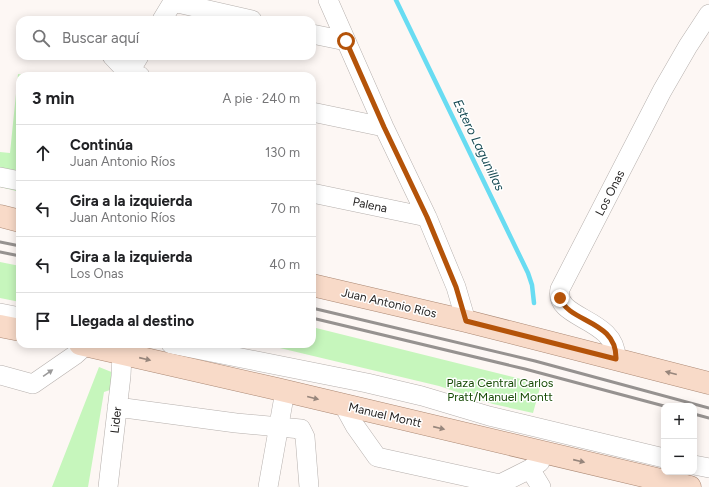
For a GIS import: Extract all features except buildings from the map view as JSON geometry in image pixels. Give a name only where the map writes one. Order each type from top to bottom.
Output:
[{"type":"main road","points":[[0,216],[16,220]]},
{"type":"main road","name":"Juan Antonio Ríos","points":[[316,286],[466,321],[709,383]]},
{"type":"main road","points":[[0,326],[16,329]]},
{"type":"main road","name":"Manuel Montt","points":[[96,348],[690,487]]},
{"type":"street","points":[[328,0],[384,127],[427,217],[456,287],[466,321]]},
{"type":"street","points":[[165,16],[174,1],[236,16]]},
{"type":"street","name":"Los Onas","points":[[616,359],[616,349],[610,338],[595,325],[564,306],[560,298],[560,289],[662,91],[688,46],[709,14]]},
{"type":"street","points":[[316,35],[346,41]]},
{"type":"street","points":[[116,60],[129,72]]},
{"type":"street","points":[[133,72],[138,60]]},
{"type":"street","points":[[316,113],[384,127]]},
{"type":"street","points":[[0,177],[16,179]]},
{"type":"street","name":"Palena","points":[[316,194],[427,217]]},
{"type":"street","points":[[0,305],[16,308]]},
{"type":"street","points":[[0,313],[16,316]]},
{"type":"street","points":[[0,375],[33,384],[75,355],[81,348]]},
{"type":"street","points":[[191,348],[367,383],[422,396],[489,416],[661,457]]},
{"type":"street","points":[[240,348],[417,385],[490,409],[661,449]]},
{"type":"street","name":"Lider","points":[[108,487],[122,354]]},
{"type":"street","points":[[268,487],[285,391]]},
{"type":"street","points":[[344,406],[355,426],[377,457],[500,484],[530,470],[549,454]]},
{"type":"street","points":[[117,407],[236,424],[301,429],[305,437],[309,487]]},
{"type":"street","points":[[697,457],[709,460]]},
{"type":"street","points":[[697,466],[709,468]]},
{"type":"street","points":[[530,470],[541,487]]},
{"type":"green space","points":[[16,94],[16,191],[0,187],[0,152],[10,153]]},
{"type":"green space","points":[[0,262],[16,265],[16,301],[0,298]]},
{"type":"green space","name":"Plaza Central Carlos Pratt/Manuel Montt","points":[[316,328],[541,384],[533,413],[493,404],[439,386],[280,348],[316,348]]},
{"type":"green space","points":[[99,367],[114,373],[113,389],[104,392],[88,487],[52,487]]},
{"type":"waterway","name":"Estero Lagunillas","points":[[396,0],[528,273],[532,285],[534,303]]},
{"type":"railway","points":[[0,242],[16,245]]},
{"type":"railway","points":[[0,252],[16,255]]},
{"type":"railway","points":[[316,309],[535,361],[709,408]]},
{"type":"railway","points":[[316,319],[525,369],[661,405]]},
{"type":"railway","points":[[697,415],[709,418]]},
{"type":"route","points":[[346,41],[384,127],[427,217],[456,287],[466,321],[616,359],[616,349],[610,338],[595,325],[567,309],[561,302],[560,298]]}]
